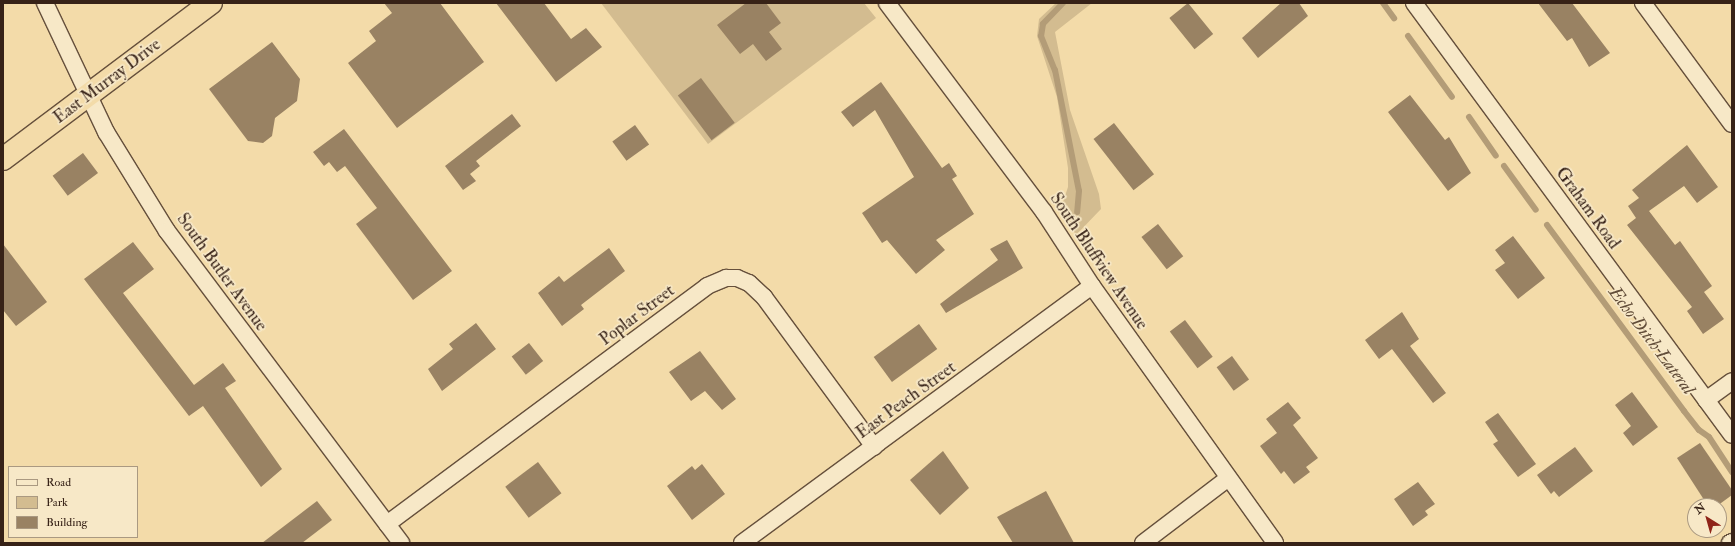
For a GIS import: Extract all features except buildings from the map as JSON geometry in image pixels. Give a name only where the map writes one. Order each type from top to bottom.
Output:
[{"type":"highway","name":"East Murray Drive","points":[[3,159],[211,3]]},
{"type":"street","name":"South Butler Avenue","points":[[45,3],[106,132],[167,231],[401,543]]},
{"type":"street","name":"South Bluffview Avenue","points":[[887,3],[1044,212],[1092,286],[1227,479],[1275,543]]},
{"type":"street","name":"Graham Road","points":[[1414,3],[1732,435]]},
{"type":"street","points":[[1643,3],[1732,124]]},
{"type":"street","name":"Poplar Street","points":[[387,524],[707,286],[726,278],[737,278],[749,283],[764,297],[874,447]]},
{"type":"street","name":"East Peach Street","points":[[742,543],[1092,286]]},
{"type":"street","points":[[1706,400],[1732,381]]},
{"type":"street","points":[[1143,543],[1227,479]]},
{"type":"green space","points":[[601,3],[864,3],[876,18],[708,144]]},
{"type":"green space","points":[[1056,3],[1092,3],[1055,32],[1070,110],[1099,194],[1101,209],[1076,235],[1060,211],[1068,187],[1068,168],[1057,97],[1037,36],[1039,19]]},
{"type":"waterway","points":[[1063,3],[1043,24],[1041,36],[1055,70],[1079,191],[1077,212]]},
{"type":"waterway","name":"Echo Ditch Lateral","points":[[1383,3],[1394,18]]},
{"type":"waterway","name":"Echo Ditch Lateral","points":[[1408,36],[1452,97]]},
{"type":"waterway","name":"Echo Ditch Lateral","points":[[1469,117],[1496,156]]},
{"type":"waterway","name":"Echo Ditch Lateral","points":[[1504,166],[1536,210]]},
{"type":"waterway","name":"Echo Ditch Lateral","points":[[1547,225],[1684,411],[1699,430],[1709,437],[1732,472]]}]
